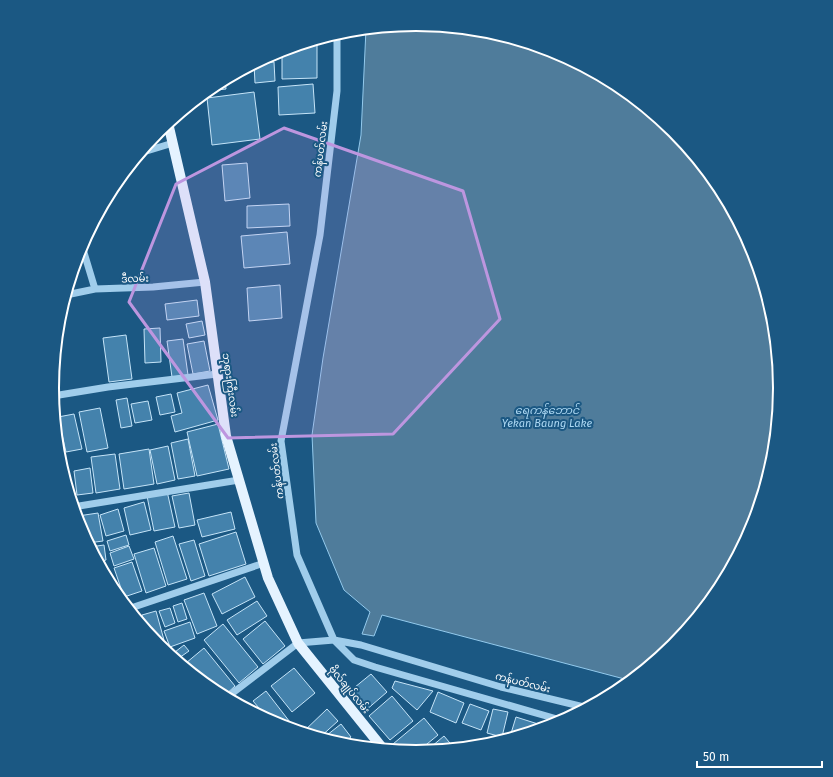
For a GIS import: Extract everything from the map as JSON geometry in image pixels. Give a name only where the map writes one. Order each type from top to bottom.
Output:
[{"type":"main road","name":"ဘုရားကြီးလမ်း","points":[[170,130],[205,282],[226,436],[268,578],[298,643]]},
{"type":"main road","name":"ဗိုလ်ချုပ်လမ်း","points":[[298,643],[379,744]]},
{"type":"street","name":"ကန်ပတ်လမ်း","points":[[337,40],[337,90],[320,235],[281,441],[297,555],[334,640],[361,645],[501,687],[580,706]]},
{"type":"street","points":[[150,151],[173,143]]},
{"type":"street","points":[[85,255],[95,289]]},
{"type":"street","name":"ဒီလမ်း","points":[[72,294],[95,289],[153,287],[205,282]]},
{"type":"street","points":[[59,395],[217,374]]},
{"type":"street","points":[[79,506],[239,480]]},
{"type":"street","points":[[134,607],[264,563]]},
{"type":"street","points":[[231,694],[298,643],[334,640],[354,660],[555,718]]},
{"type":"highlighted area","points":[[284,128],[463,191],[500,319],[393,434],[228,438],[129,302],[176,184]]},
{"type":"water","name":"ရေကန်ဘောင် Yekan Baung Lake","points":[[416,31],[440,32],[463,34],[509,43],[553,58],[575,68],[615,91],[634,105],[669,136],[700,171],[714,190],[737,230],[747,252],[762,296],[771,342],[774,388],[773,412],[771,435],[762,481],[747,525],[737,547],[714,587],[685,624],[669,641],[624,679],[382,615],[374,636],[362,634],[370,612],[344,590],[316,523],[312,435],[323,358],[361,135],[366,35]]},
{"type":"building","points":[[317,45],[317,78],[282,79],[282,57]]},
{"type":"building","points":[[274,62],[275,81],[255,83],[254,70]]},
{"type":"building","points":[[313,84],[315,113],[279,115],[278,87]]},
{"type":"building","points":[[254,92],[260,139],[212,145],[207,99]]},
{"type":"building","points":[[247,163],[250,198],[225,201],[222,165]]},
{"type":"building","points":[[289,204],[290,226],[247,228],[247,206]]},
{"type":"building","points":[[287,232],[290,264],[244,268],[241,236]]},
{"type":"building","points":[[280,285],[282,318],[249,321],[247,288]]},
{"type":"building","points":[[197,300],[199,316],[167,320],[165,304]]},
{"type":"building","points":[[202,321],[205,335],[189,338],[186,324]]},
{"type":"building","points":[[160,328],[161,362],[145,363],[144,329]]},
{"type":"building","points":[[126,335],[132,379],[109,382],[103,338]]},
{"type":"building","points":[[183,339],[188,375],[172,377],[167,341]]},
{"type":"building","points":[[204,341],[210,371],[193,374],[187,344]]},
{"type":"building","points":[[208,385],[218,420],[175,432],[171,416],[182,413],[177,393]]},
{"type":"building","points":[[171,394],[175,412],[160,415],[156,397]]},
{"type":"building","points":[[127,398],[132,426],[121,428],[116,400]]},
{"type":"building","points":[[148,401],[152,420],[135,423],[131,404]]},
{"type":"building","points":[[100,408],[108,448],[87,452],[79,412]]},
{"type":"building","points":[[74,414],[82,449],[66,452],[62,434],[60,417]]},
{"type":"building","points":[[218,424],[229,469],[197,476],[187,432]]},
{"type":"building","points":[[188,439],[195,476],[178,479],[171,443]]},
{"type":"building","points":[[168,446],[175,480],[157,484],[150,450]]},
{"type":"building","points":[[149,449],[154,484],[124,489],[119,454]]},
{"type":"building","points":[[115,454],[120,489],[96,493],[91,457]]},
{"type":"building","points":[[90,468],[93,493],[77,495],[74,471]]},
{"type":"building","points":[[167,491],[175,527],[154,531],[147,496]]},
{"type":"building","points":[[189,493],[195,525],[179,528],[172,496]]},
{"type":"building","points":[[144,502],[151,530],[130,535],[124,508]]},
{"type":"building","points":[[118,509],[124,531],[106,536],[100,515]]},
{"type":"building","points":[[231,512],[235,529],[202,537],[197,520]]},
{"type":"building","points":[[98,513],[103,541],[94,542],[82,515]]},
{"type":"building","points":[[236,532],[246,564],[209,576],[199,544]]},
{"type":"building","points":[[126,535],[129,545],[110,551],[107,541]]},
{"type":"building","points":[[173,536],[187,579],[168,585],[155,542]]},
{"type":"building","points":[[194,540],[205,576],[191,581],[179,544]]},
{"type":"building","points":[[104,545],[106,560],[103,561],[96,546]]},
{"type":"building","points":[[129,546],[134,559],[114,566],[110,553]]},
{"type":"building","points":[[154,548],[166,586],[146,593],[134,554]]},
{"type":"building","points":[[132,562],[142,591],[126,596],[122,591],[114,568]]},
{"type":"building","points":[[245,577],[255,597],[222,614],[212,594]]},
{"type":"building","points":[[204,593],[217,626],[197,634],[184,600]]},
{"type":"building","points":[[257,601],[267,616],[237,635],[227,620]]},
{"type":"building","points":[[182,603],[187,619],[178,622],[173,606]]},
{"type":"building","points":[[170,608],[175,623],[165,627],[159,611]]},
{"type":"building","points":[[156,611],[164,640],[148,624],[142,615]]},
{"type":"building","points":[[265,621],[285,646],[263,664],[243,639]]},
{"type":"building","points":[[190,622],[195,638],[170,647],[164,631]]},
{"type":"building","points":[[223,624],[258,667],[239,683],[204,640]]},
{"type":"building","points":[[184,645],[189,651],[181,657],[175,652]]},
{"type":"building","points":[[204,648],[235,686],[228,692],[187,662]]},
{"type":"building","points":[[294,668],[315,693],[292,712],[271,686]]},
{"type":"building","points":[[371,674],[387,692],[365,711],[349,692]]},
{"type":"building","points":[[395,681],[433,691],[417,710],[392,688]]},
{"type":"building","points":[[266,691],[291,723],[261,710],[253,701]]},
{"type":"building","points":[[438,692],[464,703],[456,723],[430,712]]},
{"type":"building","points":[[392,696],[413,721],[390,740],[369,716]]},
{"type":"building","points":[[470,704],[489,711],[481,730],[462,723]]},
{"type":"building","points":[[327,709],[338,721],[324,734],[307,728]]},
{"type":"building","points":[[493,709],[508,712],[502,735],[499,736],[487,733]]},
{"type":"building","points":[[516,717],[538,724],[531,727],[511,733]]},
{"type":"building","points":[[424,718],[438,735],[425,746],[393,744]]},
{"type":"building","points":[[341,724],[351,737],[348,739],[327,735]]},
{"type":"building","points":[[444,736],[451,744],[440,745],[433,745]]}]
